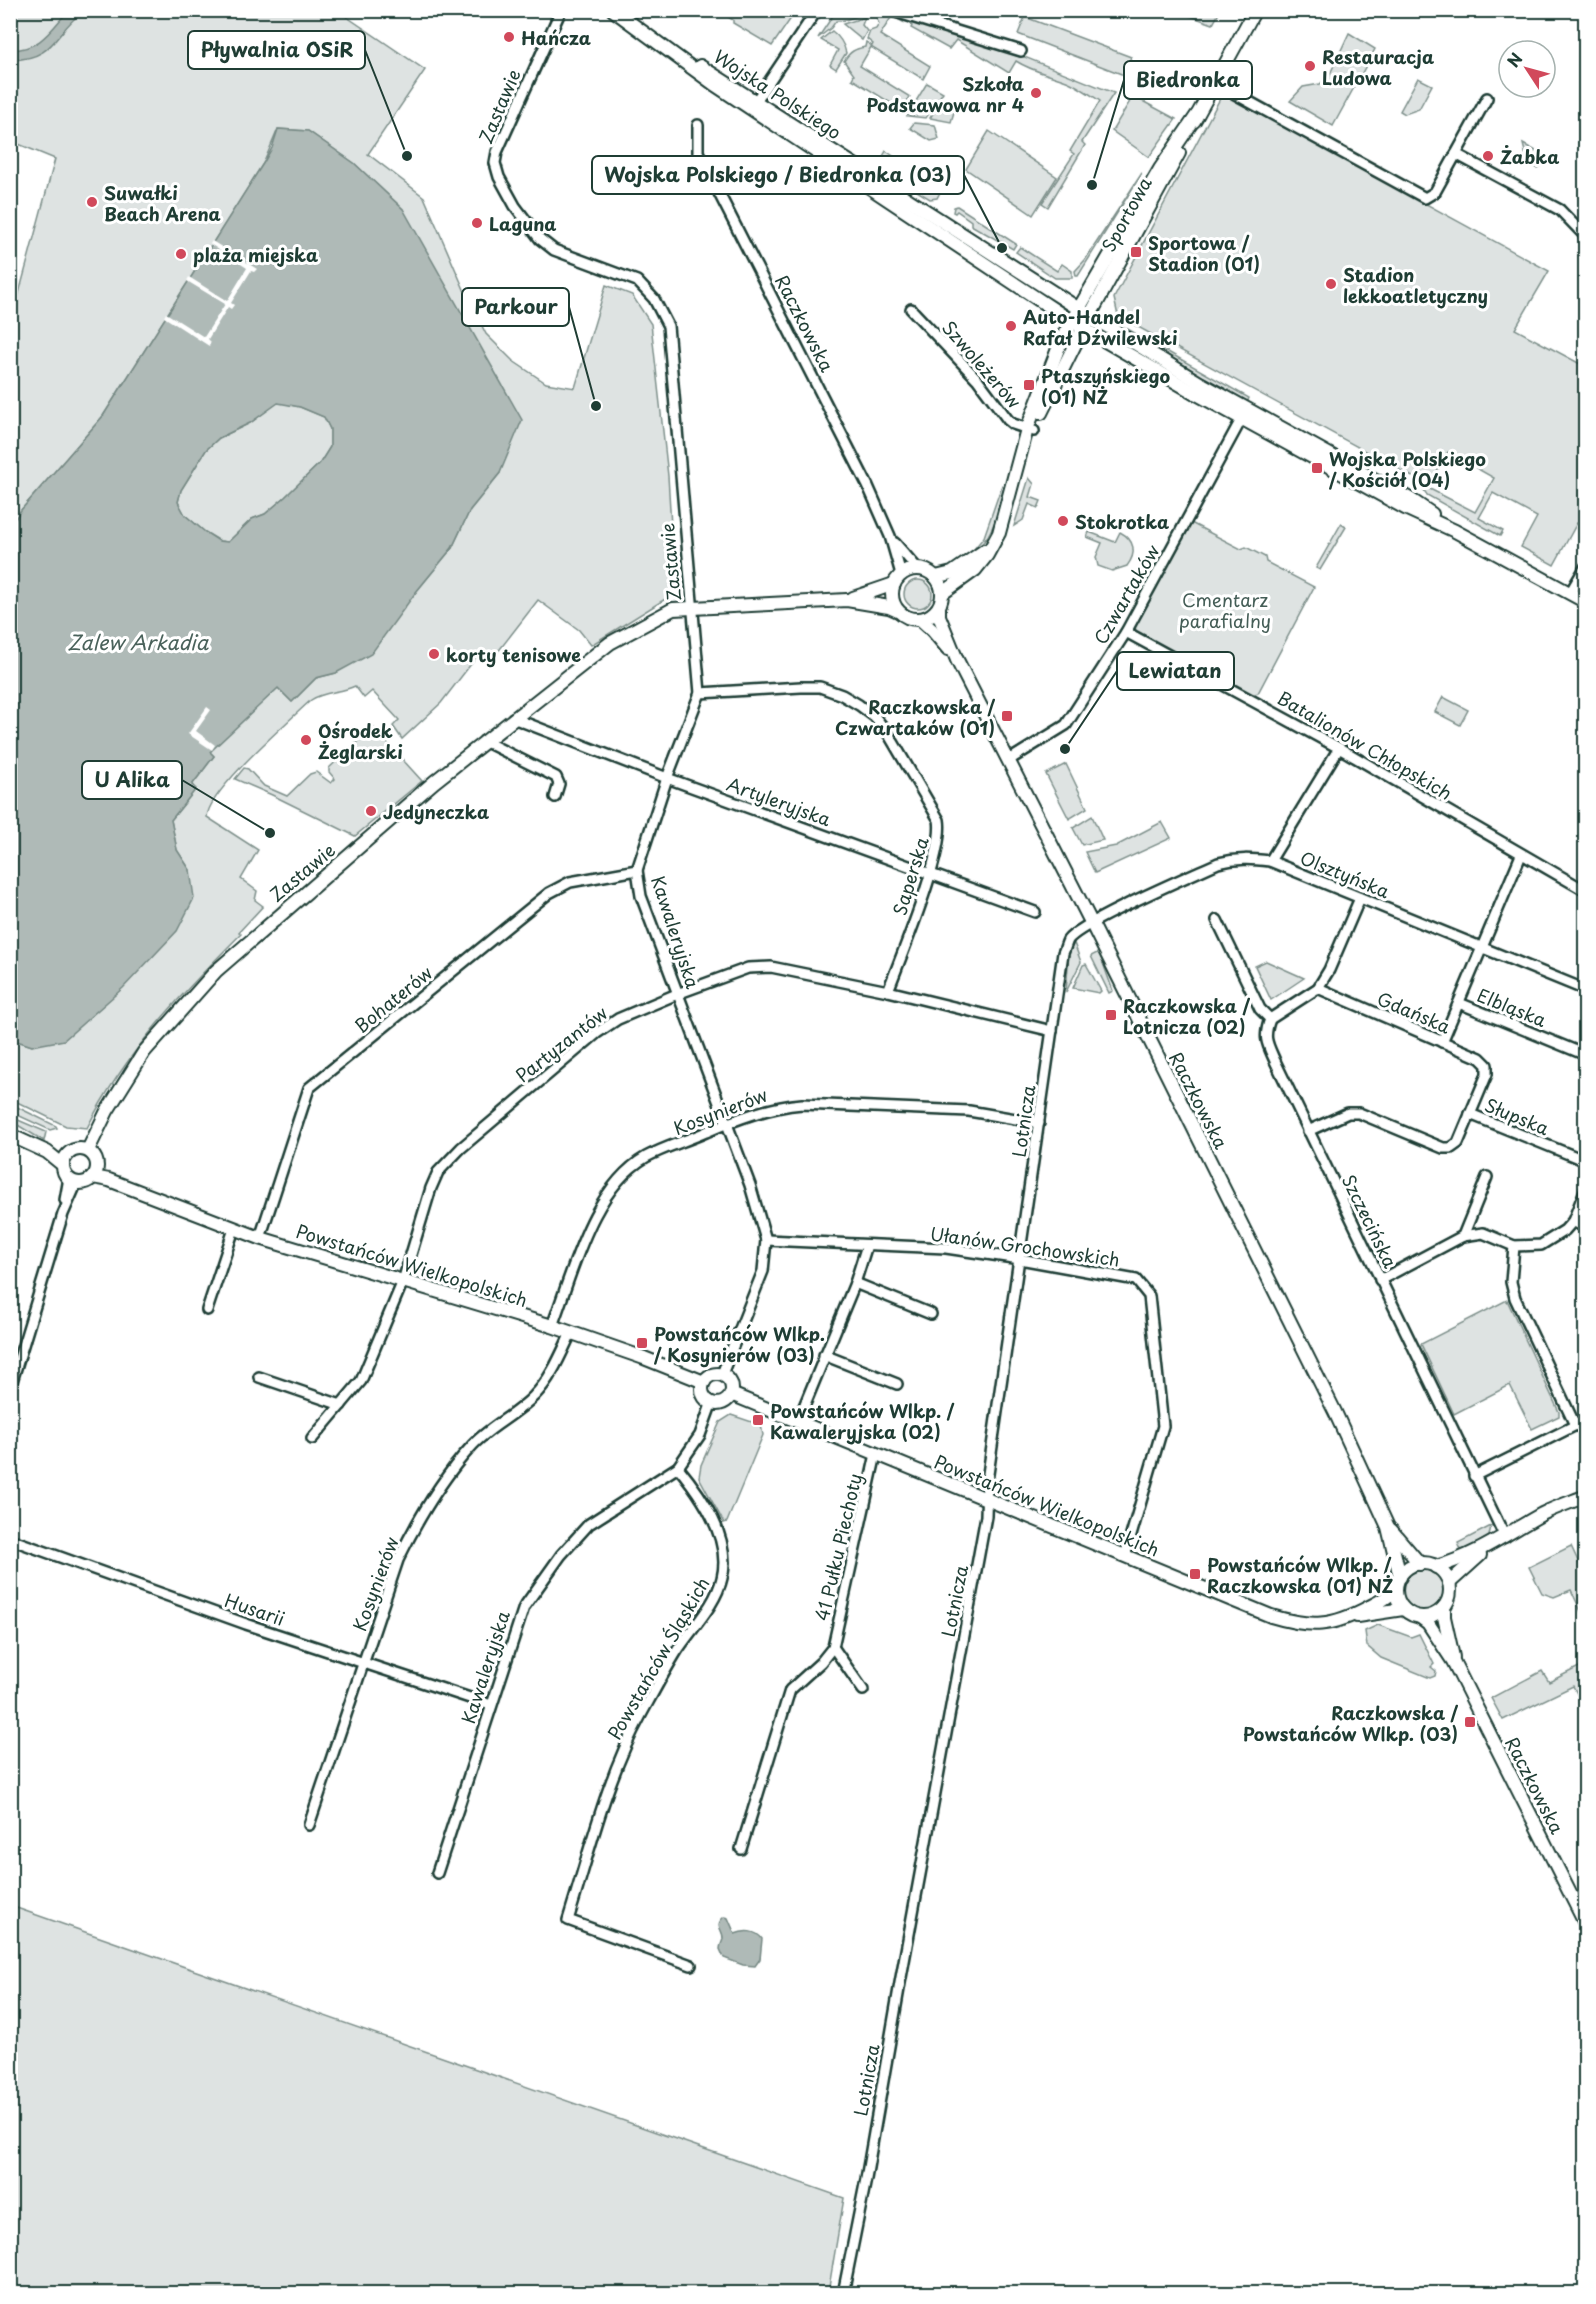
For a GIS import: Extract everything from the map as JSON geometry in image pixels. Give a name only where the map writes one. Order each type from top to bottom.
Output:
[{"type":"street","name":"Zastawie","points":[[85,1149],[144,1052],[216,971],[276,917],[484,741],[610,642],[673,609],[692,608],[671,354],[668,326],[662,312],[637,281],[554,250],[540,239],[504,188],[495,163],[502,140],[561,10]]},
{"type":"street","points":[[613,10],[664,46]]},
{"type":"street","points":[[756,101],[817,10]]},
{"type":"street","points":[[889,10],[1021,51]]},
{"type":"street","name":"Sportowa","points":[[1031,430],[1083,328],[1255,10]]},
{"type":"street","name":"Wojska Polskiego","points":[[664,46],[714,84],[1071,321],[1405,508],[1455,531],[1586,602]]},
{"type":"street","name":"Wojska Polskiego","points":[[664,46],[715,74],[1090,316],[1200,383],[1410,499],[1455,531]]},
{"type":"street","points":[[1215,83],[1425,198],[1435,192],[1486,98]]},
{"type":"street","name":"Sportowa","points":[[1031,430],[1063,336],[1160,169],[1197,115]]},
{"type":"street","name":"Raczkowska","points":[[698,125],[698,152],[868,486],[890,536],[898,579]]},
{"type":"street","points":[[1456,154],[1560,210],[1586,237]]},
{"type":"street","name":"Szwoleżerów","points":[[911,309],[978,380],[1008,420],[1031,430]]},
{"type":"street","name":"Czwartaków","points":[[1009,760],[1066,725],[1126,632],[1242,418]]},
{"type":"street","points":[[943,593],[975,570],[987,555],[999,533],[1031,430]]},
{"type":"street","name":"Raczkowska","points":[[890,536],[917,568]]},
{"type":"street","points":[[936,577],[952,573],[967,564],[994,542]]},
{"type":"street","points":[[1570,593],[1586,566]]},
{"type":"street","points":[[692,608],[847,600],[889,607],[905,616],[920,619],[939,608],[943,593],[941,584],[931,572],[917,568],[877,591],[847,600]]},
{"type":"street","points":[[898,579],[892,598],[898,611]]},
{"type":"street","name":"Kawaleryjska","points":[[692,608],[700,693],[637,870],[641,896],[750,1185],[766,1240],[763,1271],[722,1374]]},
{"type":"street","name":"Raczkowska","points":[[939,608],[939,616],[957,660],[1092,924],[1335,1412],[1388,1527],[1398,1583]]},
{"type":"street","name":"Raczkowska","points":[[920,619],[957,660]]},
{"type":"street","name":"Batalionów Chłopskich","points":[[1126,632],[1339,748],[1586,891]]},
{"type":"street","name":"Saperska","points":[[700,693],[820,687],[859,705],[874,717],[889,735],[939,820],[941,830],[930,872],[888,991]]},
{"type":"street","name":"Artyleryjska","points":[[513,718],[668,778],[1035,912]]},
{"type":"street","points":[[484,741],[556,777],[559,784],[555,796]]},
{"type":"street","points":[[1270,861],[1339,748]]},
{"type":"street","points":[[1442,1042],[1521,855]]},
{"type":"street","name":"Olsztyńska","points":[[1092,924],[1218,863],[1241,859],[1270,861],[1586,990]]},
{"type":"street","name":"Bohaterów","points":[[260,1238],[309,1088],[549,893],[570,882],[637,870]]},
{"type":"street","points":[[1217,920],[1260,1009],[1270,1019],[1318,988],[1329,970],[1360,898]]},
{"type":"street","name":"Lotnicza","points":[[843,2294],[866,2179],[986,1516],[987,1480],[1066,946],[1068,940],[1092,924]]},
{"type":"street","name":"Partyzantów","points":[[312,1439],[361,1381],[403,1281],[438,1172],[447,1160],[597,1033],[618,1019],[748,968],[771,967],[888,991],[1052,1030]]},
{"type":"street","name":"Gdańska","points":[[1318,988],[1480,1058],[1487,1065],[1486,1074],[1470,1114]]},
{"type":"street","name":"Elbląska","points":[[1459,1003],[1586,1055]]},
{"type":"street","name":"Szczecińska","points":[[1270,1019],[1266,1041],[1504,1537]]},
{"type":"street","name":"Kosynierów","points":[[552,1326],[595,1212],[611,1189],[629,1170],[646,1157],[778,1106],[802,1104],[969,1111],[1039,1123]]},
{"type":"street","points":[[1308,1131],[1348,1113],[1359,1113],[1443,1148],[1451,1149],[1458,1143],[1470,1114]]},
{"type":"street","name":"Słupska","points":[[1470,1114],[1586,1161]]},
{"type":"street","points":[[10,1135],[66,1159],[85,1149],[95,1158],[95,1171],[86,1182],[73,1180]]},
{"type":"street","points":[[10,1388],[73,1180],[66,1159]]},
{"type":"street","name":"Powstańców Wielkopolskich","points":[[95,1171],[109,1180],[234,1229],[552,1326],[704,1382]]},
{"type":"street","points":[[1462,1236],[1487,1176]]},
{"type":"street","points":[[1380,1280],[1462,1236],[1483,1233],[1514,1246],[1541,1245],[1565,1230],[1573,1221],[1586,1188]]},
{"type":"street","points":[[1573,1221],[1586,1228]]},
{"type":"street","points":[[207,1310],[234,1229]]},
{"type":"street","name":"Ułanów Grochowskich","points":[[766,1240],[946,1248],[1136,1280],[1149,1296],[1163,1426],[1125,1556]]},
{"type":"street","points":[[798,1421],[855,1283],[867,1245]]},
{"type":"street","points":[[1514,1246],[1511,1282],[1515,1298],[1575,1425]]},
{"type":"street","points":[[855,1283],[931,1314]]},
{"type":"street","name":"Kosynierów","points":[[309,1825],[398,1560],[430,1502],[470,1448],[492,1428],[534,1397],[549,1378],[571,1333]]},
{"type":"street","points":[[824,1355],[897,1384]]},
{"type":"street","points":[[722,1374],[730,1380],[731,1394],[722,1403],[712,1402],[704,1394],[704,1382],[712,1375],[722,1374]]},
{"type":"street","points":[[259,1377],[341,1405]]},
{"type":"street","name":"Powstańców Wielkopolskich","points":[[731,1394],[1241,1604],[1286,1620],[1318,1624],[1403,1609]]},
{"type":"street","name":"Kawaleryjska","points":[[437,1873],[524,1607],[561,1555],[589,1524],[678,1467],[700,1435],[712,1402]]},
{"type":"street","points":[[1474,1476],[1586,1420]]},
{"type":"street","name":"41 Pułku Piechoty","points":[[741,1849],[790,1690],[821,1662],[833,1647],[876,1454]]},
{"type":"street","name":"Powstańców Śląskich","points":[[678,1467],[690,1481],[720,1537],[724,1557],[722,1578],[712,1601],[678,1650],[640,1716],[623,1752],[606,1794],[568,1920],[690,1965]]},
{"type":"street","points":[[1449,1583],[1504,1537],[1550,1510],[1586,1496]]},
{"type":"street","name":"Raczkowska","points":[[1388,1527],[1420,1564]]},
{"type":"street","name":"Husarii","points":[[10,1539],[121,1581],[491,1705]]},
{"type":"street","points":[[1436,1567],[1449,1583],[1450,1593],[1444,1607],[1436,1614],[1420,1617],[1403,1609],[1399,1603],[1398,1583],[1408,1568],[1420,1564],[1436,1567],[1455,1562],[1492,1545]]},
{"type":"street","name":"Powstańców Wielkopolskich","points":[[1353,1617],[1389,1596],[1398,1583]]},
{"type":"street","name":"Raczkowska","points":[[1444,1607],[1444,1617],[1454,1661]]},
{"type":"street","name":"Raczkowska","points":[[1420,1617],[1434,1631],[1454,1661],[1586,1925]]},
{"type":"street","name":"41 Pułku Piechoty","points":[[833,1647],[863,1690]]},
{"type":"green space","points":[[731,10],[796,11],[772,46],[733,23],[733,20],[728,17]]},
{"type":"green space","points":[[866,10],[901,18],[903,22],[892,16],[880,35],[930,66],[923,79],[871,47],[860,66],[910,97],[902,110],[852,79],[854,75],[844,61],[853,51],[865,47],[866,42],[872,46],[873,44],[867,39],[870,31],[876,29],[879,24],[876,17],[860,15],[836,21],[818,38],[836,11]]},
{"type":"green space","points":[[11,11],[338,11],[425,70],[368,154],[424,197],[486,334],[513,361],[546,383],[575,388],[606,285],[632,295],[651,324],[668,476],[675,593],[591,645],[579,630],[538,600],[490,662],[478,655],[441,703],[402,739],[393,726],[399,720],[372,691],[364,698],[355,686],[311,700],[235,774],[211,805],[207,817],[258,850],[241,879],[257,891],[255,900],[263,906],[239,932],[241,934],[156,1025],[119,1074],[87,1128],[66,1126],[11,1099],[11,1039],[32,1046],[190,870],[177,850],[171,820],[195,790],[192,785],[214,756],[210,752],[215,745],[278,688],[292,702],[316,678],[336,673],[416,592],[452,548],[470,510],[500,473],[403,209],[354,163],[308,131],[278,129],[264,162],[103,416],[21,510],[11,525],[11,323],[55,159],[11,141]]},
{"type":"green space","points":[[1176,11],[1220,11],[1213,24]]},
{"type":"green space","points":[[865,17],[862,25],[867,31],[862,40],[843,24]]},
{"type":"green space","points":[[1025,17],[1131,57],[1124,75],[1018,34]]},
{"type":"green space","points":[[905,18],[1002,48],[1114,93],[1082,142],[1085,145],[1048,207],[1042,203],[1074,154],[1070,151],[1100,101],[1071,83],[1036,71],[1016,61],[1009,73],[956,40],[949,49],[911,28],[912,26]]},
{"type":"green space","points":[[832,31],[841,41],[846,53],[836,69],[830,65],[838,50],[821,40]]},
{"type":"green space","points":[[1349,33],[1375,49],[1333,126],[1290,101],[1303,87],[1320,84],[1329,76]]},
{"type":"green space","points":[[1418,78],[1432,85],[1419,109],[1405,114],[1400,111]]},
{"type":"green space","points":[[927,83],[943,92],[926,118],[907,116]]},
{"type":"green space","name":"Stadion lekkoatletyczny","points":[[1223,93],[1549,271],[1515,329],[1586,367],[1585,527],[1577,523],[1554,565],[1521,547],[1537,517],[1493,493],[1479,518],[1503,531],[1500,536],[1427,495],[1420,484],[1475,512],[1494,478],[1448,452],[1429,486],[1118,316],[1114,298]]},
{"type":"green space","points":[[1133,96],[1176,119],[1149,157],[1112,131]]},
{"type":"green space","points":[[940,102],[954,112],[951,122],[930,118]]},
{"type":"green space","points":[[914,123],[935,125],[939,139],[931,141],[910,128]]},
{"type":"green space","points":[[989,131],[1057,177],[1033,215],[966,169]]},
{"type":"green space","points":[[1523,144],[1538,152],[1541,166],[1537,168],[1528,164]]},
{"type":"green space","points":[[886,151],[933,183],[951,159],[954,159],[955,164],[937,198],[930,199],[877,167]]},
{"type":"green space","points":[[1142,173],[1076,276],[1075,271],[1085,260]]},
{"type":"green space","points":[[957,206],[1016,244],[1013,249],[971,225],[971,221],[957,211],[953,212],[954,207]]},
{"type":"green space","points":[[1020,247],[1057,271],[1062,264],[1072,271],[1072,278],[1055,278],[1016,252]]},
{"type":"green space","points":[[1117,323],[1249,398],[1247,403],[1114,327]]},
{"type":"green space","points":[[278,402],[300,407],[324,417],[330,429],[330,447],[320,463],[285,497],[265,514],[252,519],[228,542],[220,541],[185,515],[178,502],[181,490],[206,450],[219,438],[250,423]]},
{"type":"green space","points":[[1029,478],[1034,484],[1030,497],[1041,501],[1038,508],[1029,504],[1023,520],[1014,526]]},
{"type":"green space","points":[[1002,485],[1005,487],[990,533],[976,550],[954,565],[974,549],[984,537]]},
{"type":"green space","name":"Cmentarz parafialny","points":[[1191,523],[1241,549],[1246,547],[1265,557],[1266,562],[1314,587],[1258,693],[1251,695],[1136,632],[1135,625]]},
{"type":"green space","points":[[1341,524],[1346,527],[1320,570],[1316,568]]},
{"type":"green space","points":[[1089,532],[1115,542],[1120,532],[1125,535],[1133,547],[1127,566],[1112,571],[1098,566],[1096,557],[1102,543],[1087,537]]},
{"type":"green space","points":[[918,580],[928,584],[932,594],[928,604],[918,608],[908,604],[904,594],[908,584]]},
{"type":"green space","points":[[1443,697],[1468,710],[1460,725],[1435,712]]},
{"type":"green space","points":[[373,727],[422,781],[355,836],[235,779],[244,768],[248,769],[264,786],[287,796],[310,774],[316,772],[331,783],[335,779],[329,772],[329,768]]},
{"type":"green space","points":[[1066,764],[1087,808],[1069,819],[1046,774]]},
{"type":"green space","points":[[1092,816],[1103,840],[1082,845],[1073,828]]},
{"type":"green space","points":[[1162,822],[1171,838],[1095,873],[1085,852],[1116,846]]},
{"type":"green space","points":[[1074,943],[1081,962],[1066,992],[1069,953]]},
{"type":"green space","points":[[1099,952],[1113,991],[1109,993],[1091,956]]},
{"type":"green space","points":[[1266,961],[1304,978],[1271,1000],[1255,966]]},
{"type":"green space","points":[[1086,964],[1101,991],[1099,993],[1073,988],[1083,965]]},
{"type":"green space","points":[[11,1104],[57,1128],[50,1130],[11,1112]]},
{"type":"green space","points":[[11,1117],[46,1132],[44,1141],[11,1121]]},
{"type":"green space","points":[[1507,1300],[1559,1412],[1559,1416],[1532,1429],[1510,1385],[1454,1414],[1421,1344]]},
{"type":"green space","points":[[731,1415],[761,1425],[763,1435],[727,1522],[724,1523],[699,1477],[701,1465],[720,1422]]},
{"type":"green space","points":[[1491,1526],[1489,1536],[1462,1552],[1458,1543]]},
{"type":"green space","points":[[1571,1546],[1585,1576],[1585,1620],[1571,1590],[1554,1597],[1542,1593],[1529,1567]]},
{"type":"green space","points":[[1423,1563],[1433,1565],[1442,1571],[1448,1580],[1450,1590],[1448,1600],[1442,1609],[1433,1615],[1423,1617],[1413,1615],[1404,1609],[1398,1600],[1396,1590],[1398,1580],[1404,1571],[1413,1565]]},
{"type":"green space","points":[[1378,1625],[1411,1637],[1419,1634],[1434,1664],[1431,1667],[1436,1671],[1435,1676],[1430,1678],[1381,1658],[1367,1646],[1365,1631]]},
{"type":"green space","points":[[1585,1664],[1585,1709],[1573,1686],[1503,1720],[1491,1698],[1542,1671],[1549,1682]]},
{"type":"green space","points":[[11,1906],[844,2198],[828,2293],[30,2294],[11,2288]]},
{"type":"water","points":[[68,11],[84,11],[66,27],[54,43],[38,55],[11,60],[11,50],[30,46],[44,38]]},
{"type":"water","name":"Zalew Arkadia","points":[[278,129],[308,131],[354,163],[403,209],[522,420],[500,473],[470,510],[452,548],[416,592],[371,654],[336,673],[316,678],[292,702],[278,688],[210,752],[214,756],[192,785],[196,789],[171,820],[177,850],[190,870],[194,898],[177,931],[123,988],[64,1040],[32,1046],[11,1039],[11,525],[21,510],[103,416],[272,148]],"holes":[[[278,403],[300,407],[324,417],[330,429],[330,447],[320,463],[285,497],[265,514],[252,519],[228,542],[219,541],[185,515],[178,502],[181,490],[206,450],[219,438],[250,423]]]},
{"type":"water","points":[[724,1917],[728,1918],[735,1934],[750,1932],[762,1939],[760,1959],[755,1966],[743,1965],[724,1958],[720,1949],[723,1936],[719,1923]]},
{"type":"pier","points":[[212,241],[257,269],[254,272],[251,271],[231,303],[234,305],[231,309],[228,307],[208,339],[211,342],[209,346],[164,317],[166,313],[204,337],[225,304],[187,281],[189,277],[227,301],[247,268],[210,244]]},
{"type":"pier","points":[[207,707],[211,710],[196,731],[215,745],[212,750],[188,734]]},
{"type":"place","name":"Hańcza","points":[[509,37]]},
{"type":"place","name":"Restauracja Ludowa","points":[[1310,66]]},
{"type":"place","name":"Szkoła Podstawowa nr 4","points":[[1036,93]]},
{"type":"place","name":"Pływalnia OSiR","points":[[407,156]]},
{"type":"place","name":"Żabka","points":[[1488,156]]},
{"type":"place","name":"Biedronka","points":[[1092,185]]},
{"type":"place","name":"Suwałki Beach Arena","points":[[92,202]]},
{"type":"place","name":"Laguna","points":[[477,223]]},
{"type":"place","name":"Wojska Polskiego / Biedronka (03)","points":[[1002,248]]},
{"type":"place","name":"Sportowa / Stadion (01)","points":[[1136,252]]},
{"type":"place","name":"plaża miejska","points":[[181,254]]},
{"type":"place","name":"Stadion lekkoatletyczny","points":[[1331,284]]},
{"type":"place","name":"Auto-Handel Rafał Dźwilewski","points":[[1011,326]]},
{"type":"place","name":"Ptaszyńskiego (01) NŻ","points":[[1029,385]]},
{"type":"place","name":"Parkour","points":[[596,406]]},
{"type":"place","name":"Wojska Polskiego / Kościół (04)","points":[[1317,468]]},
{"type":"place","name":"Stokrotka","points":[[1063,521]]},
{"type":"place","name":"korty tenisowe","points":[[434,654]]},
{"type":"place","name":"Raczkowska / Czwartaków (01)","points":[[1007,716]]},
{"type":"place","name":"Ośrodek Żeglarski","points":[[306,740]]},
{"type":"place","name":"Lewiatan","points":[[1065,749]]},
{"type":"place","name":"Jedyneczka","points":[[371,811]]},
{"type":"place","name":"U Alika","points":[[270,833]]},
{"type":"place","name":"Raczkowska / Lotnicza (02)","points":[[1111,1015]]},
{"type":"place","name":"Powstańców Wlkp. / Kosynierów (03)","points":[[642,1343]]},
{"type":"place","name":"Powstańców Wlkp. / Kawaleryjska (02)","points":[[758,1420]]},
{"type":"place","name":"Powstańców Wlkp. / Raczkowska (01) NŻ","points":[[1195,1574]]},
{"type":"place","name":"Raczkowska / Powstańców Wlkp. (03)","points":[[1470,1722]]}]
